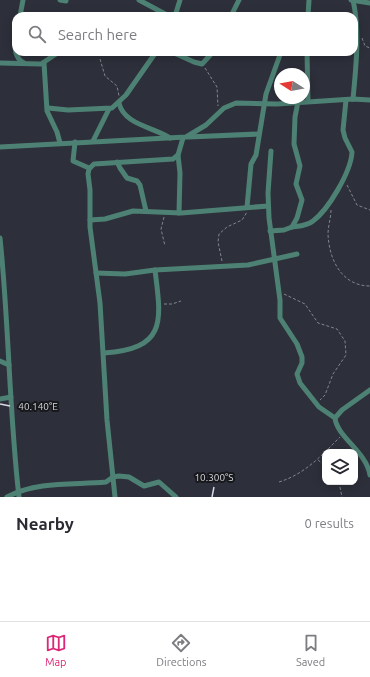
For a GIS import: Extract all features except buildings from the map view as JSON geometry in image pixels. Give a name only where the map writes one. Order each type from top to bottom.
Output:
[{"type":"street","points":[[21,12],[23,0]]},
{"type":"street","points":[[60,0],[66,1]]},
{"type":"street","points":[[139,0],[148,6],[163,12]]},
{"type":"street","points":[[176,12],[180,0]]},
{"type":"street","points":[[233,12],[239,0]]},
{"type":"street","points":[[308,12],[309,0]]},
{"type":"street","points":[[355,12],[352,0],[370,3]]},
{"type":"street","points":[[17,56],[19,60],[25,63]]},
{"type":"street","points":[[0,63],[44,63],[54,56]]},
{"type":"street","points":[[93,141],[109,109],[120,102],[153,56]]},
{"type":"street","points":[[181,56],[200,64],[210,56]]},
{"type":"street","points":[[247,207],[251,164],[256,155],[265,103],[274,69],[280,56]]},
{"type":"street","points":[[307,56],[307,68]]},
{"type":"street","points":[[354,99],[356,56]]},
{"type":"street","points":[[44,63],[48,114],[57,132],[60,143]]},
{"type":"street","points":[[310,101],[354,99],[370,100]]},
{"type":"street","points":[[270,231],[287,230],[292,227],[308,224],[313,221],[330,201],[343,177],[352,154],[343,130],[346,100]]},
{"type":"street","points":[[120,102],[122,111],[129,118],[171,138]]},
{"type":"street","points":[[179,213],[180,173],[178,155],[184,137],[206,125],[219,112],[230,104],[274,103]]},
{"type":"street","points":[[292,227],[297,218],[302,200],[296,184],[300,166],[294,144],[295,117],[298,104]]},
{"type":"street","points":[[48,108],[68,110],[109,109]]},
{"type":"street","points":[[0,146],[259,134]]},
{"type":"street","points":[[75,142],[72,162],[90,168]]},
{"type":"street","points":[[271,151],[268,206],[280,318],[297,344],[302,357],[302,362],[297,371],[297,377],[324,412],[335,418],[337,427],[368,462],[370,475]]},
{"type":"street","points":[[115,497],[107,420],[104,353],[90,220],[90,190],[88,174],[90,168],[94,164],[173,158],[178,155]]},
{"type":"street","points":[[117,162],[127,178],[137,181],[140,185],[146,211]]},
{"type":"street","points":[[90,220],[105,219],[133,211],[179,213],[268,206]]},
{"type":"street","points":[[0,238],[14,463],[18,495]]},
{"type":"street","points":[[96,273],[126,274],[155,270],[248,265],[297,254]]},
{"type":"street","points":[[104,353],[128,349],[148,339],[158,324],[159,303],[155,270]]},
{"type":"street","points":[[0,361],[9,365]]},
{"type":"street","points":[[335,418],[342,410],[370,390]]},
{"type":"street","points":[[0,399],[11,397]]},
{"type":"street","points":[[7,497],[18,495],[47,485],[106,482],[113,476],[124,476],[144,486],[158,482],[176,497]]},
{"type":"path","points":[[100,59],[105,76],[117,86],[120,102]]},
{"type":"path","points":[[200,64],[217,85],[219,112]]},
{"type":"path","points":[[343,177],[354,202],[359,206],[370,210]]},
{"type":"path","points":[[330,201],[331,216],[328,235],[336,267],[345,279],[370,286]]},
{"type":"path","points":[[224,266],[217,236],[227,227],[244,218],[247,207]]},
{"type":"path","points":[[165,246],[161,235],[161,225],[165,216],[169,213]]},
{"type":"path","points":[[278,292],[305,304],[318,323],[337,329],[346,341],[346,355],[333,374],[325,395],[315,402]]},
{"type":"path","points":[[159,303],[172,304],[182,301]]},
{"type":"path","points":[[279,482],[297,475],[318,460],[343,434]]},
{"type":"path","points":[[318,460],[322,463]]},
{"type":"path","points":[[340,485],[342,497]]}]
